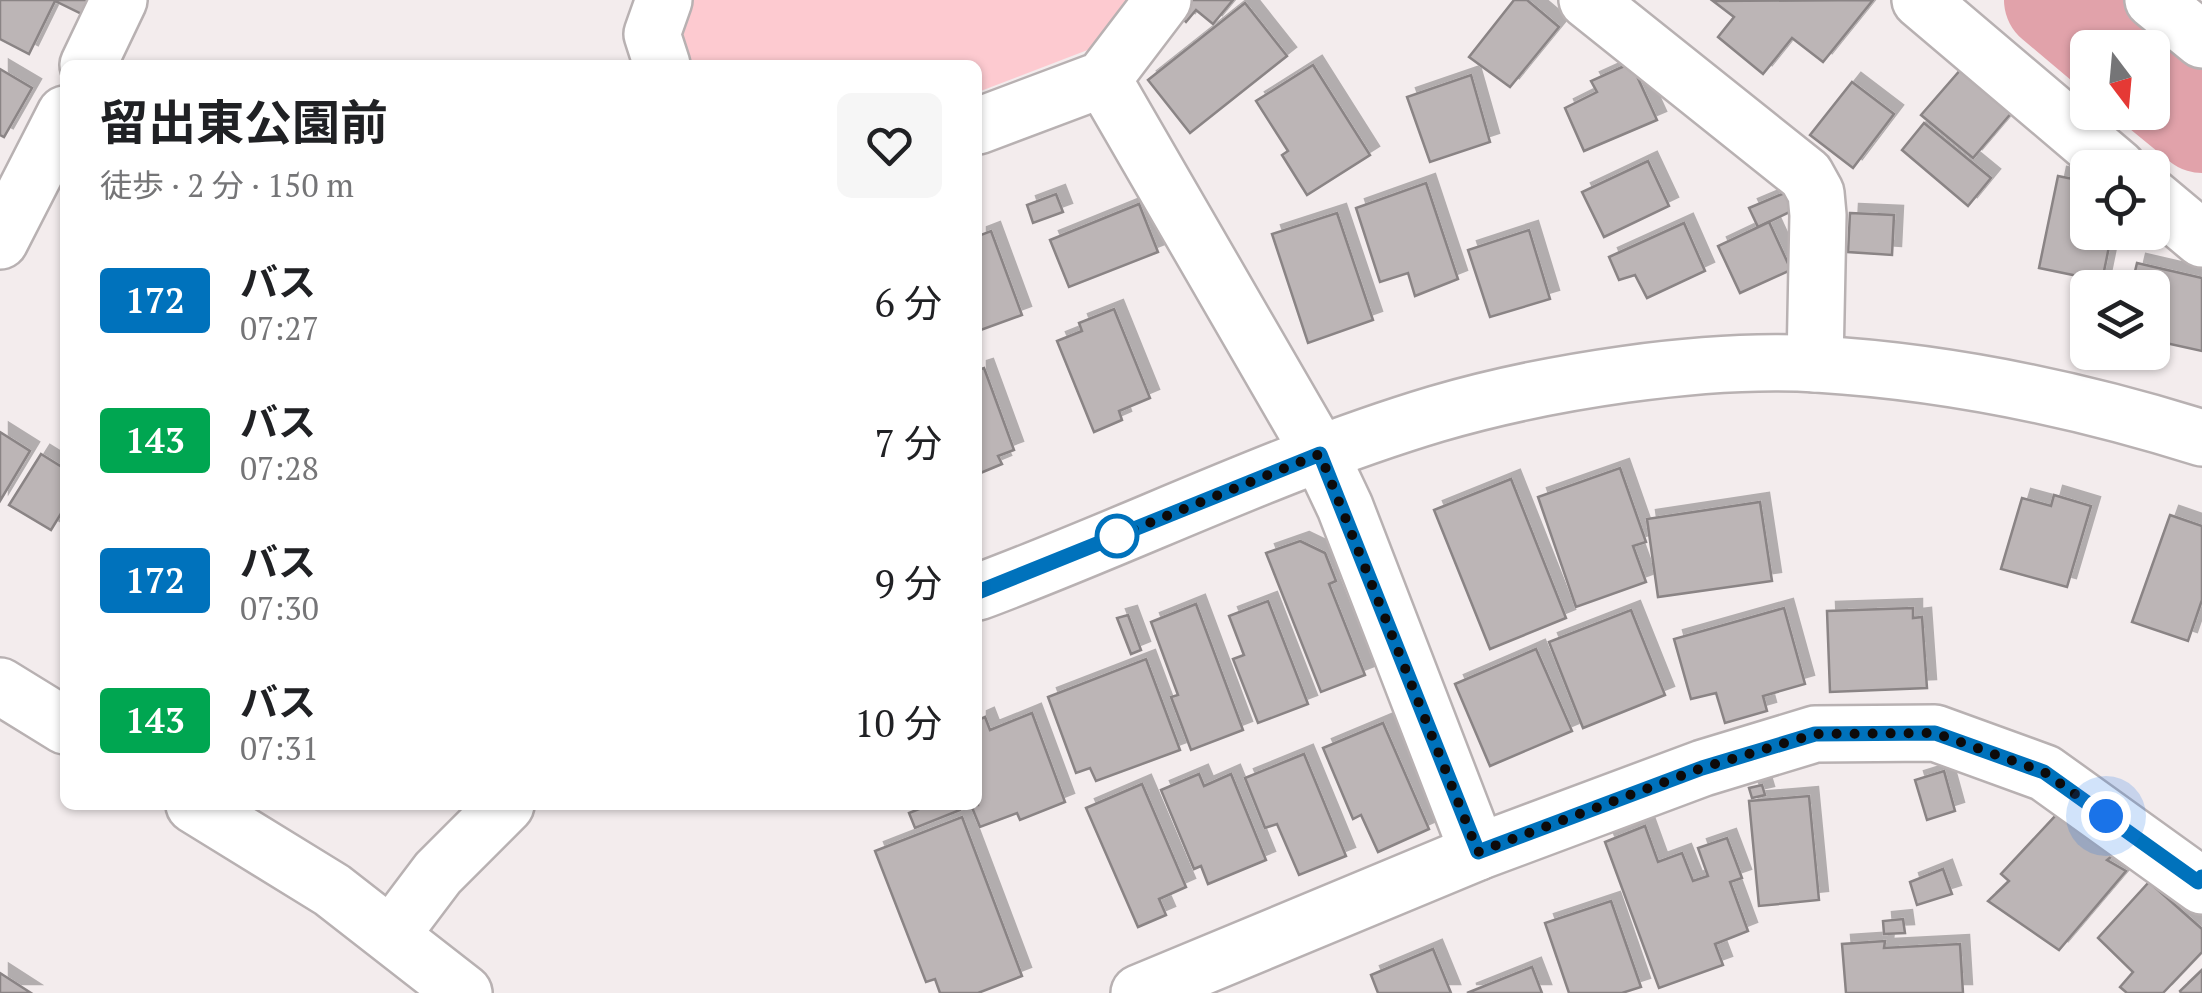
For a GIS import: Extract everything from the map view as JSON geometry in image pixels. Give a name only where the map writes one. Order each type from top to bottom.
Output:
[{"type":"street","points":[[90,60],[119,0]]},
{"type":"street","points":[[660,60],[652,34],[664,0]]},
{"type":"street","points":[[982,124],[1103,79],[1162,0]]},
{"type":"street","points":[[1587,0],[1806,176],[1816,193],[1818,215],[1815,364]]},
{"type":"street","points":[[1920,0],[2097,150]]},
{"type":"street","points":[[2153,0],[2202,40]]},
{"type":"street","points":[[1103,79],[1320,454],[1478,852]]},
{"type":"street","points":[[23,208],[60,125]]},
{"type":"street","points":[[2170,212],[2202,238]]},
{"type":"street","points":[[982,590],[1320,454],[1436,414],[1560,387],[1704,368],[1815,364],[2010,389],[2106,408],[2202,438]]},
{"type":"street","points":[[0,686],[60,723]]},
{"type":"street","points":[[1140,993],[1197,982],[1478,852],[1702,768],[1815,734],[1935,733],[2044,772],[2201,882]]},
{"type":"street","points":[[202,810],[332,890],[464,993]]},
{"type":"street","points":[[392,934],[438,874],[501,810]]},
{"type":"shaded area","points":[[692,0],[1129,0],[1098,46],[982,90],[982,60],[688,60],[679,35]]},
{"type":"building","points":[[0,0],[96,0],[88,17],[55,1],[29,54],[0,39]]},
{"type":"building","points":[[1191,0],[1233,0],[1213,24],[1196,10],[1186,22],[1179,15]]},
{"type":"building","points":[[1514,0],[1527,0],[1559,27],[1510,87],[1469,57]]},
{"type":"building","points":[[1873,0],[1823,62],[1792,38],[1763,74],[1718,37],[1734,17],[1713,1]]},
{"type":"building","points":[[1245,3],[1287,56],[1190,133],[1148,80]]},
{"type":"building","points":[[1631,63],[1657,120],[1584,151],[1565,108],[1597,92],[1591,81]]},
{"type":"building","points":[[1313,65],[1370,155],[1307,195],[1282,155],[1288,151],[1256,101]]},
{"type":"building","points":[[1962,68],[2013,111],[1973,158],[1921,115]]},
{"type":"building","points":[[0,69],[32,88],[4,137],[0,135]]},
{"type":"building","points":[[1471,75],[1490,142],[1430,162],[1407,97]]},
{"type":"building","points":[[1852,82],[1894,114],[1853,168],[1810,135]]},
{"type":"building","points":[[1924,123],[1991,178],[1968,206],[1902,150]]},
{"type":"building","points":[[1648,161],[1669,206],[1604,237],[1582,192]]},
{"type":"building","points":[[2058,176],[2070,178],[2070,250],[2108,250],[2104,270],[2070,270],[2070,274],[2039,268]]},
{"type":"building","points":[[1426,183],[1458,279],[1415,296],[1408,273],[1380,282],[1356,208]]},
{"type":"building","points":[[1787,192],[1796,209],[1758,227],[1749,208]]},
{"type":"building","points":[[1056,194],[1063,212],[1033,223],[1027,205]]},
{"type":"building","points":[[1139,204],[1158,252],[1069,287],[1050,240]]},
{"type":"building","points":[[1337,213],[1373,320],[1308,343],[1272,234]]},
{"type":"building","points":[[1850,213],[1894,215],[1892,255],[1848,252]]},
{"type":"building","points":[[1769,222],[1791,270],[1740,293],[1718,246]]},
{"type":"building","points":[[1684,223],[1705,271],[1647,298],[1635,275],[1619,280],[1609,257]]},
{"type":"building","points":[[1529,230],[1550,299],[1490,317],[1468,250]]},
{"type":"building","points":[[991,231],[1022,315],[982,330],[982,234]]},
{"type":"building","points":[[2137,263],[2167,270],[2135,270]]},
{"type":"building","points":[[2170,271],[2202,278],[2202,351],[2170,344]]},
{"type":"building","points":[[1114,309],[1150,398],[1119,411],[1122,420],[1094,432],[1057,341],[1082,331],[1079,323]]},
{"type":"building","points":[[982,369],[1014,450],[998,456],[1002,464],[982,472]]},
{"type":"building","points":[[0,432],[30,451],[0,501]]},
{"type":"building","points":[[41,454],[60,466],[60,515],[51,530],[9,505]]},
{"type":"building","points":[[1620,468],[1646,542],[1633,546],[1646,582],[1576,607],[1538,497]]},
{"type":"building","points":[[1511,479],[1566,618],[1490,649],[1434,510]]},
{"type":"building","points":[[2054,495],[2091,506],[2067,587],[2001,569],[2022,498],[2051,506]]},
{"type":"building","points":[[1760,502],[1772,581],[1658,597],[1647,519]]},
{"type":"building","points":[[2170,515],[2202,526],[2202,600],[2188,641],[2132,622]]},
{"type":"building","points":[[1300,541],[1325,553],[1336,581],[1329,584],[1365,675],[1321,692],[1266,553]]},
{"type":"building","points":[[1268,601],[1308,704],[1258,723],[1233,659],[1244,655],[1229,616]]},
{"type":"building","points":[[1196,604],[1243,730],[1191,750],[1171,697],[1178,695],[1151,622]]},
{"type":"building","points":[[1784,608],[1805,684],[1763,696],[1767,711],[1725,723],[1716,693],[1691,699],[1674,639]]},
{"type":"building","points":[[1913,608],[1913,618],[1922,617],[1927,688],[1830,692],[1827,611]]},
{"type":"building","points":[[1631,610],[1665,695],[1583,728],[1549,642]]},
{"type":"building","points":[[1128,615],[1141,650],[1131,654],[1117,618]]},
{"type":"building","points":[[1536,649],[1572,731],[1490,766],[1455,684]]},
{"type":"building","points":[[1146,659],[1180,750],[1096,781],[1090,768],[1076,773],[1048,697]]},
{"type":"building","points":[[1032,713],[1065,802],[1020,820],[1017,813],[980,827],[973,810],[982,810],[982,718],[985,717],[990,730]]},
{"type":"building","points":[[1383,723],[1429,829],[1378,852],[1361,815],[1353,819],[1323,748]]},
{"type":"building","points":[[1304,754],[1346,856],[1299,875],[1277,824],[1265,828],[1245,778]]},
{"type":"building","points":[[1944,771],[1955,811],[1927,820],[1915,780]]},
{"type":"building","points":[[1199,774],[1204,786],[1231,774],[1266,860],[1208,884],[1201,866],[1194,869],[1161,790]]},
{"type":"building","points":[[1142,784],[1186,887],[1159,899],[1166,915],[1138,927],[1086,808]]},
{"type":"building","points":[[1762,785],[1765,795],[1752,798],[1749,788]]},
{"type":"building","points":[[1809,796],[1819,900],[1759,906],[1749,801]]},
{"type":"building","points":[[916,810],[960,810],[915,828],[909,813]]},
{"type":"building","points":[[2058,813],[2117,852],[2107,860],[2126,871],[2059,950],[1988,901],[2009,881],[2001,874]]},
{"type":"building","points":[[962,817],[1022,976],[978,993],[940,993],[935,979],[926,982],[875,851]]},
{"type":"building","points":[[1645,826],[1658,862],[1682,853],[1693,881],[1708,876],[1698,848],[1727,838],[1742,878],[1730,882],[1748,931],[1715,944],[1723,965],[1659,988],[1605,842]]},
{"type":"building","points":[[1943,869],[1952,894],[1917,905],[1910,882]]},
{"type":"building","points":[[2149,882],[2202,929],[2202,952],[2163,993],[2127,993],[2120,987],[2133,972],[2098,938]]},
{"type":"building","points":[[1611,901],[1641,987],[1622,993],[1569,993],[1545,923]]},
{"type":"building","points":[[1903,919],[1905,933],[1884,934],[1883,921]]},
{"type":"building","points":[[1885,941],[1884,948],[1960,944],[1963,993],[1846,993],[1842,944]]},
{"type":"building","points":[[1433,949],[1451,993],[1378,993],[1371,975]]},
{"type":"building","points":[[1532,967],[1542,993],[1467,993]]},
{"type":"building","points":[[2202,970],[2202,993],[2181,993],[2180,991]]},
{"type":"building","points":[[0,973],[31,993],[0,993]]},
{"type":"waterway","points":[[2055,0],[2091,30]]},
{"type":"waterway","points":[[2170,96],[2202,122]]},
{"type":"bus line","name":"172","points":[[982,590],[1320,454],[1345,507],[1478,852],[1702,768],[1815,734],[1935,733],[2044,772],[2198,882],[2202,877]]},
{"type":"route","points":[[1117,536],[1320,454],[1345,507],[1478,852],[1702,768],[1815,734],[1935,733],[2044,772],[2106,816]]}]
